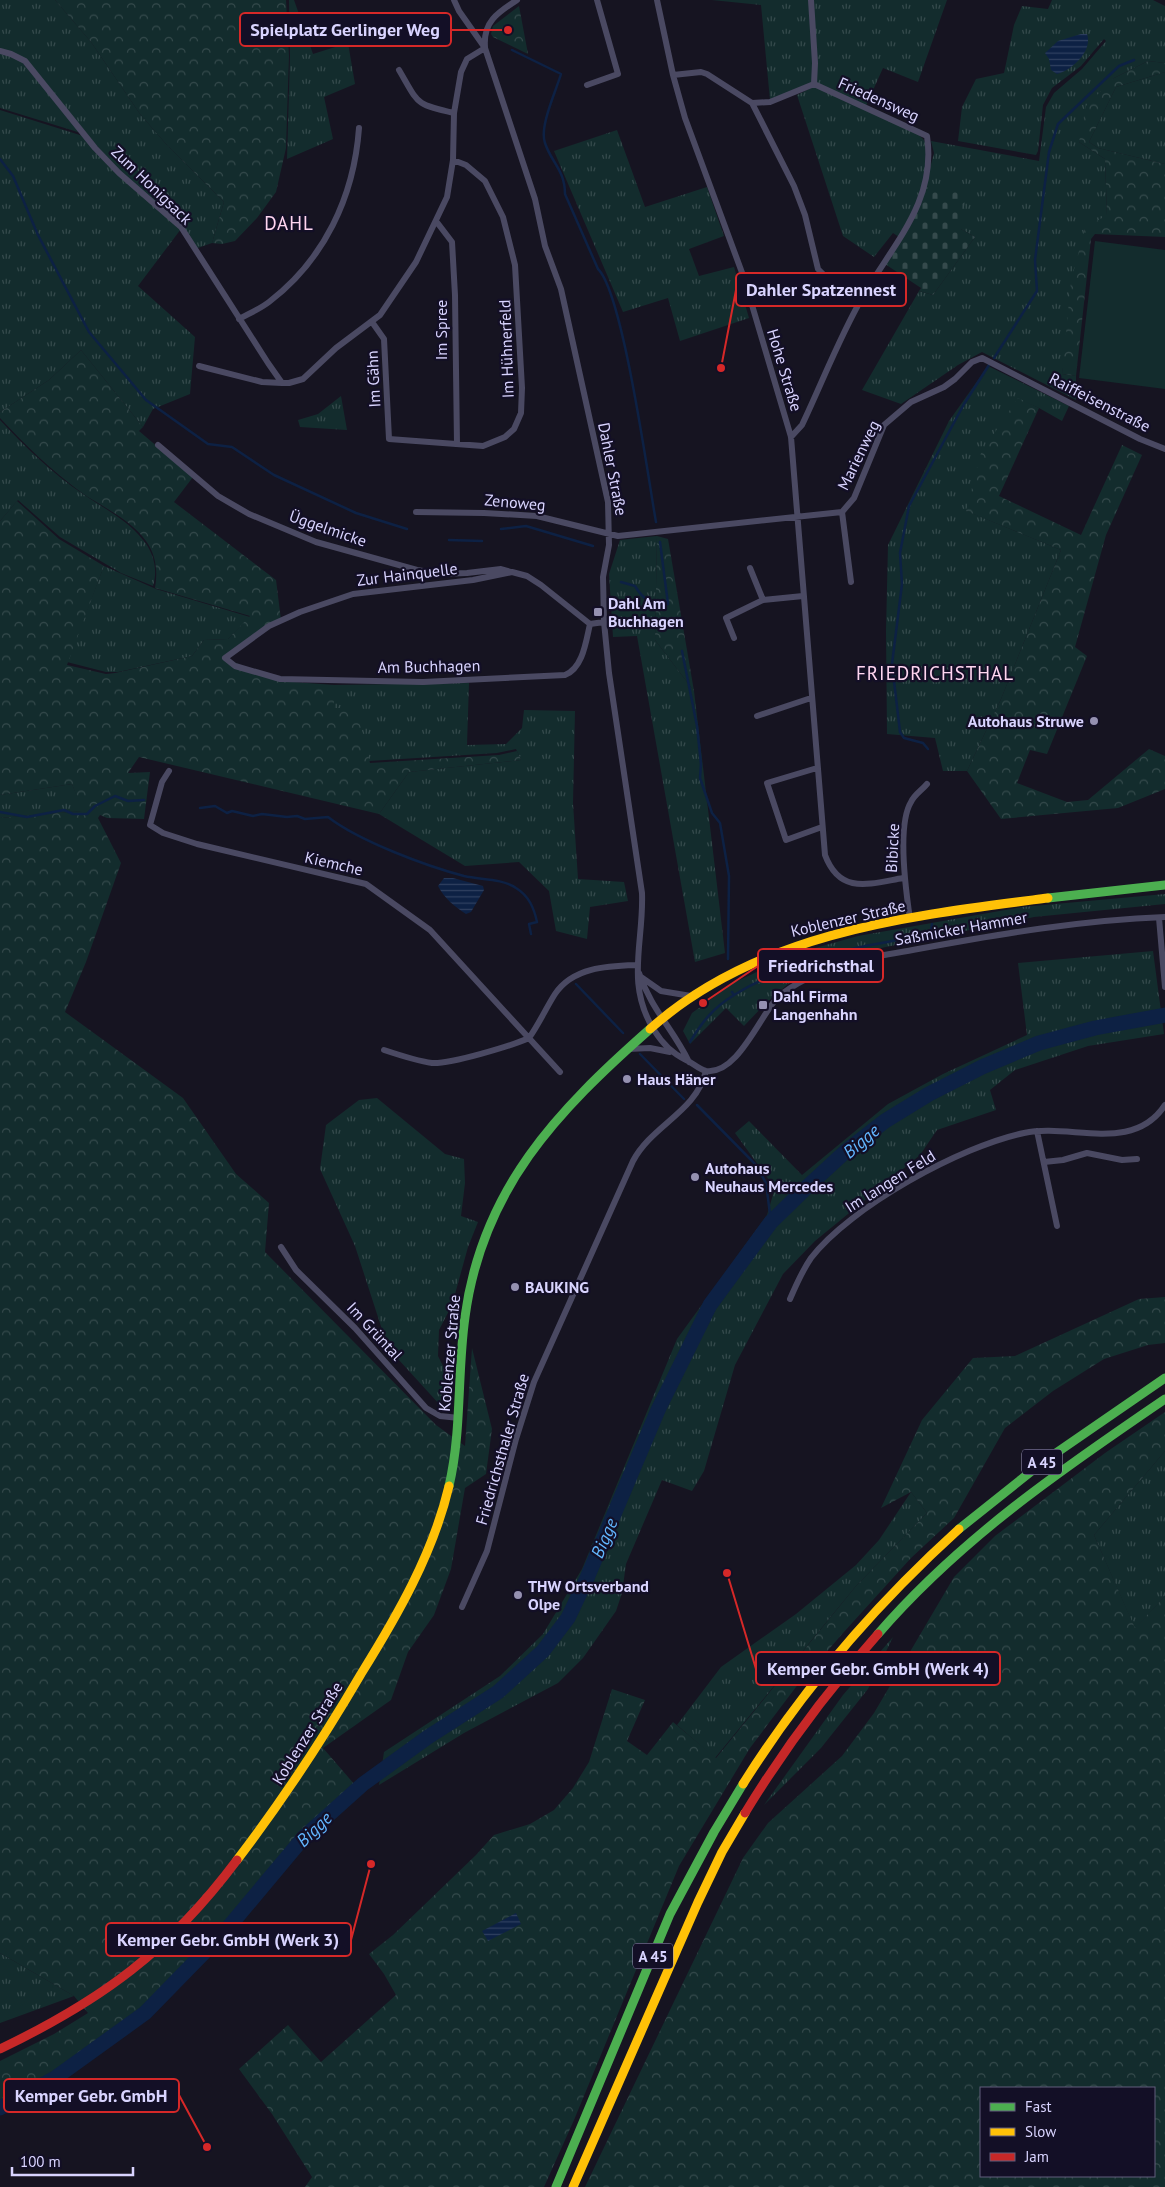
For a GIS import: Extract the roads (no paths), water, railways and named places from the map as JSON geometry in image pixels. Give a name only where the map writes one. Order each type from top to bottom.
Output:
[{"type":"main road","name":"Koblenzer Straße","points":[[0,2049],[36,2032],[88,2002],[154,1953],[208,1898],[261,1830],[290,1790],[335,1720],[374,1654],[433,1539],[444,1510],[459,1418],[465,1309],[476,1260],[486,1230],[514,1177],[538,1142],[572,1103],[626,1049],[652,1026],[692,996],[732,972],[798,944],[839,933],[1018,900],[1165,885]]},
{"type":"main road","name":"A 45","points":[[556,2187],[674,1906],[716,1828],[774,1737],[803,1696],[858,1628],[928,1557],[1004,1491],[1070,1441],[1165,1378]]},
{"type":"main road","name":"A 45","points":[[573,2187],[612,2102],[697,1903],[730,1837],[778,1762],[815,1710],[896,1614],[938,1572],[1017,1503],[1084,1452],[1165,1399]]},
{"type":"street","name":"Dahler Straße","points":[[454,0],[459,11],[486,48],[536,199],[545,246],[561,289],[608,502],[610,545],[603,577],[604,622],[610,682],[642,894],[643,919],[636,965],[640,1000],[652,1026]]},
{"type":"street","points":[[199,366],[262,382],[289,383],[303,379],[336,348],[380,314],[416,262],[447,197],[453,160],[454,113],[459,80],[464,64],[474,54],[486,48],[485,36],[487,25],[508,2],[516,0]]},
{"type":"street","points":[[587,85],[618,74],[597,0]]},
{"type":"street","name":"Hohe Straße","points":[[657,0],[673,76],[685,118],[744,278],[791,437],[824,855],[830,868],[839,878],[848,883],[858,885],[903,878]]},
{"type":"street","points":[[752,103],[770,102],[814,84],[815,62],[810,0]]},
{"type":"street","name":"Zum Honigsack","points":[[0,51],[24,61],[95,148],[119,173],[181,227],[238,319],[282,383]]},
{"type":"street","points":[[400,70],[418,102],[429,107],[454,113]]},
{"type":"street","points":[[673,76],[700,72],[707,74],[752,103],[794,186],[805,215],[818,269],[830,281],[863,297]]},
{"type":"street","name":"Friedensweg","points":[[791,437],[802,425],[863,297],[914,216],[922,194],[929,156],[926,136],[814,84]]},
{"type":"street","points":[[238,319],[268,303],[302,273],[327,238],[348,188],[355,164],[359,128]]},
{"type":"street","name":"Im Hühnerfeld","points":[[389,439],[483,446],[505,437],[514,429],[521,414],[522,388],[516,272],[503,217],[485,181],[466,165],[453,160]]},
{"type":"street","name":"Im Spree","points":[[436,221],[452,242],[455,295],[457,444]]},
{"type":"street","name":"Im Gähn","points":[[372,322],[384,339],[389,439]]},
{"type":"street","name":"Marienweg","points":[[609,534],[618,536],[842,512],[854,498],[884,425],[911,402],[944,387],[972,362],[982,358],[1022,377]]},
{"type":"street","name":"Raiffeisenstraße","points":[[1022,377],[1140,439],[1165,449]]},
{"type":"street","name":"Üggelmicke","points":[[158,445],[218,496],[249,514],[316,542],[417,570],[442,574],[467,573],[501,568],[512,572]]},
{"type":"street","name":"Zenoweg","points":[[416,512],[537,516],[609,534]]},
{"type":"street","points":[[842,512],[851,582]]},
{"type":"street","points":[[750,568],[763,600]]},
{"type":"street","points":[[512,572],[527,576],[541,584],[590,624],[604,622]]},
{"type":"street","name":"Zur Hainquelle","points":[[225,658],[269,626],[300,612],[353,594],[474,580],[512,572]]},
{"type":"street","points":[[734,638],[726,618],[763,600],[803,596]]},
{"type":"street","name":"Am Buchhagen","points":[[225,658],[235,666],[280,679],[423,682],[565,675],[572,672],[579,662],[590,624]]},
{"type":"street","points":[[757,716],[811,698]]},
{"type":"street","points":[[817,768],[767,782],[786,840],[822,827]]},
{"type":"street","name":"Kiemche","points":[[169,771],[162,782],[150,825],[163,833],[197,844],[366,884],[430,930],[560,1072]]},
{"type":"street","name":"Bibicke","points":[[910,919],[903,878],[905,826],[910,802],[927,784]]},
{"type":"street","points":[[1162,918],[1165,987]]},
{"type":"street","name":"Saßmicker Hammer","points":[[706,1071],[719,1068],[735,1057],[778,998],[797,984],[829,968],[884,955],[1025,929],[1162,918]]},
{"type":"street","name":"Dahler Straße","points":[[636,965],[652,1005],[661,1019]]},
{"type":"street","points":[[384,1050],[433,1063],[448,1062],[516,1044],[529,1038],[541,1021],[556,993],[573,977],[586,970],[636,965]]},
{"type":"street","points":[[640,976],[661,991],[692,996]]},
{"type":"street","points":[[661,1019],[682,1046],[689,1062]]},
{"type":"street","points":[[652,1026],[671,1052]]},
{"type":"street","points":[[626,1049],[650,1048],[671,1052],[706,1071]]},
{"type":"street","name":"Friedrichsthaler Straße","points":[[462,1607],[487,1551],[516,1439],[534,1382],[629,1170],[645,1141],[692,1102],[706,1071]]},
{"type":"street","name":"Im langen Feld","points":[[790,1299],[804,1269],[818,1250],[849,1221],[877,1201],[954,1158],[1012,1136],[1037,1131],[1124,1133],[1145,1125],[1158,1115],[1165,1105]]},
{"type":"street","points":[[1037,1131],[1058,1226]]},
{"type":"street","points":[[1044,1162],[1063,1160],[1087,1153],[1122,1160],[1137,1159]]},
{"type":"street","name":"Im Grüntal","points":[[281,1247],[296,1270],[355,1328],[426,1408],[440,1416],[459,1418]]},
{"type":"water","points":[[1087,34],[1088,40],[1087,47],[1080,59],[1063,72],[1057,74],[1051,70],[1049,59],[1045,53],[1058,41]]},
{"type":"water","points":[[444,878],[453,878],[483,886],[484,890],[471,912],[466,914],[443,894],[438,886]]},
{"type":"water","points":[[516,1913],[521,1924],[488,1941],[482,1931]]},
{"type":"waterway","points":[[512,50],[561,74],[546,119],[544,128],[545,143],[563,179],[565,194],[607,285],[616,312],[641,429],[656,522]]},
{"type":"waterway","points":[[994,358],[1037,291],[1035,260],[1049,152],[1058,124],[1119,66],[1134,60]]},
{"type":"waterway","points":[[0,159],[13,176],[38,235],[89,332],[146,400],[208,444],[232,447],[274,475],[356,513],[407,529]]},
{"type":"waterway","points":[[928,749],[923,743],[904,738],[900,732],[892,664],[902,584],[900,553],[909,506],[964,404],[989,365]]},
{"type":"waterway","points":[[501,529],[526,526],[593,546]]},
{"type":"waterway","points":[[449,540],[482,541]]},
{"type":"waterway","points":[[621,582],[635,586],[648,601],[668,604],[660,542]]},
{"type":"waterway","points":[[682,651],[697,726],[701,764],[700,778],[712,813],[720,823],[729,876],[728,959]]},
{"type":"waterway","points":[[0,812],[27,817],[64,810],[73,814],[87,814],[95,806],[115,796],[128,801],[144,800]]},
{"type":"waterway","points":[[200,808],[215,806],[227,813],[232,811],[253,816],[262,814],[287,817],[297,816],[305,819],[328,817],[357,835],[412,859],[464,876],[504,882],[516,888],[528,899],[537,922],[529,924],[531,934]]},
{"type":"waterway","points":[[734,995],[762,980],[821,957],[921,934],[931,931],[932,924]]},
{"type":"waterway","points":[[576,984],[623,1033]]},
{"type":"waterway","points":[[690,1042],[709,1016],[734,995],[732,992]]},
{"type":"waterway","name":"Bigge","points":[[0,2108],[55,2078],[145,2013],[227,1929],[304,1837],[363,1784],[428,1737],[498,1692],[543,1651],[568,1618],[587,1578],[658,1410],[710,1305],[771,1222],[807,1187],[845,1152],[885,1121],[929,1094],[982,1067],[1039,1043],[1095,1028],[1165,1015]]},
{"type":"waterway","points":[[640,1054],[684,1099]]},
{"type":"waterway","points":[[697,1105],[755,1164],[766,1183],[771,1222]]},
{"type":"place","name":"Spielplatz Gerlinger Weg","points":[[508,30]]},
{"type":"place","name":"Dahler Spatzennest","points":[[721,368]]},
{"type":"place","name":"Dahl Am Buchhagen","points":[[598,612]]},
{"type":"place","name":"Autohaus Struwe","points":[[1094,721]]},
{"type":"place","name":"Friedrichsthal","points":[[703,1003]]},
{"type":"place","name":"Dahl Firma Langenhahn","points":[[763,1005]]},
{"type":"place","name":"Haus Häner","points":[[627,1079]]},
{"type":"place","name":"Autohaus Neuhaus Mercedes","points":[[695,1177]]},
{"type":"place","name":"BAUKING","points":[[515,1287]]},
{"type":"place","name":"Kemper Gebr. GmbH (Werk 4)","points":[[727,1573]]},
{"type":"place","name":"THW Ortsverband Olpe","points":[[518,1595]]},
{"type":"place","name":"Kemper Gebr. GmbH (Werk 3)","points":[[371,1864]]},
{"type":"place","name":"Kemper Gebr. GmbH","points":[[207,2147]]},
{"type":"district","name":"DAHL","points":[[289,223]]},
{"type":"district","name":"FRIEDRICHSTHAL","points":[[935,673]]}]
